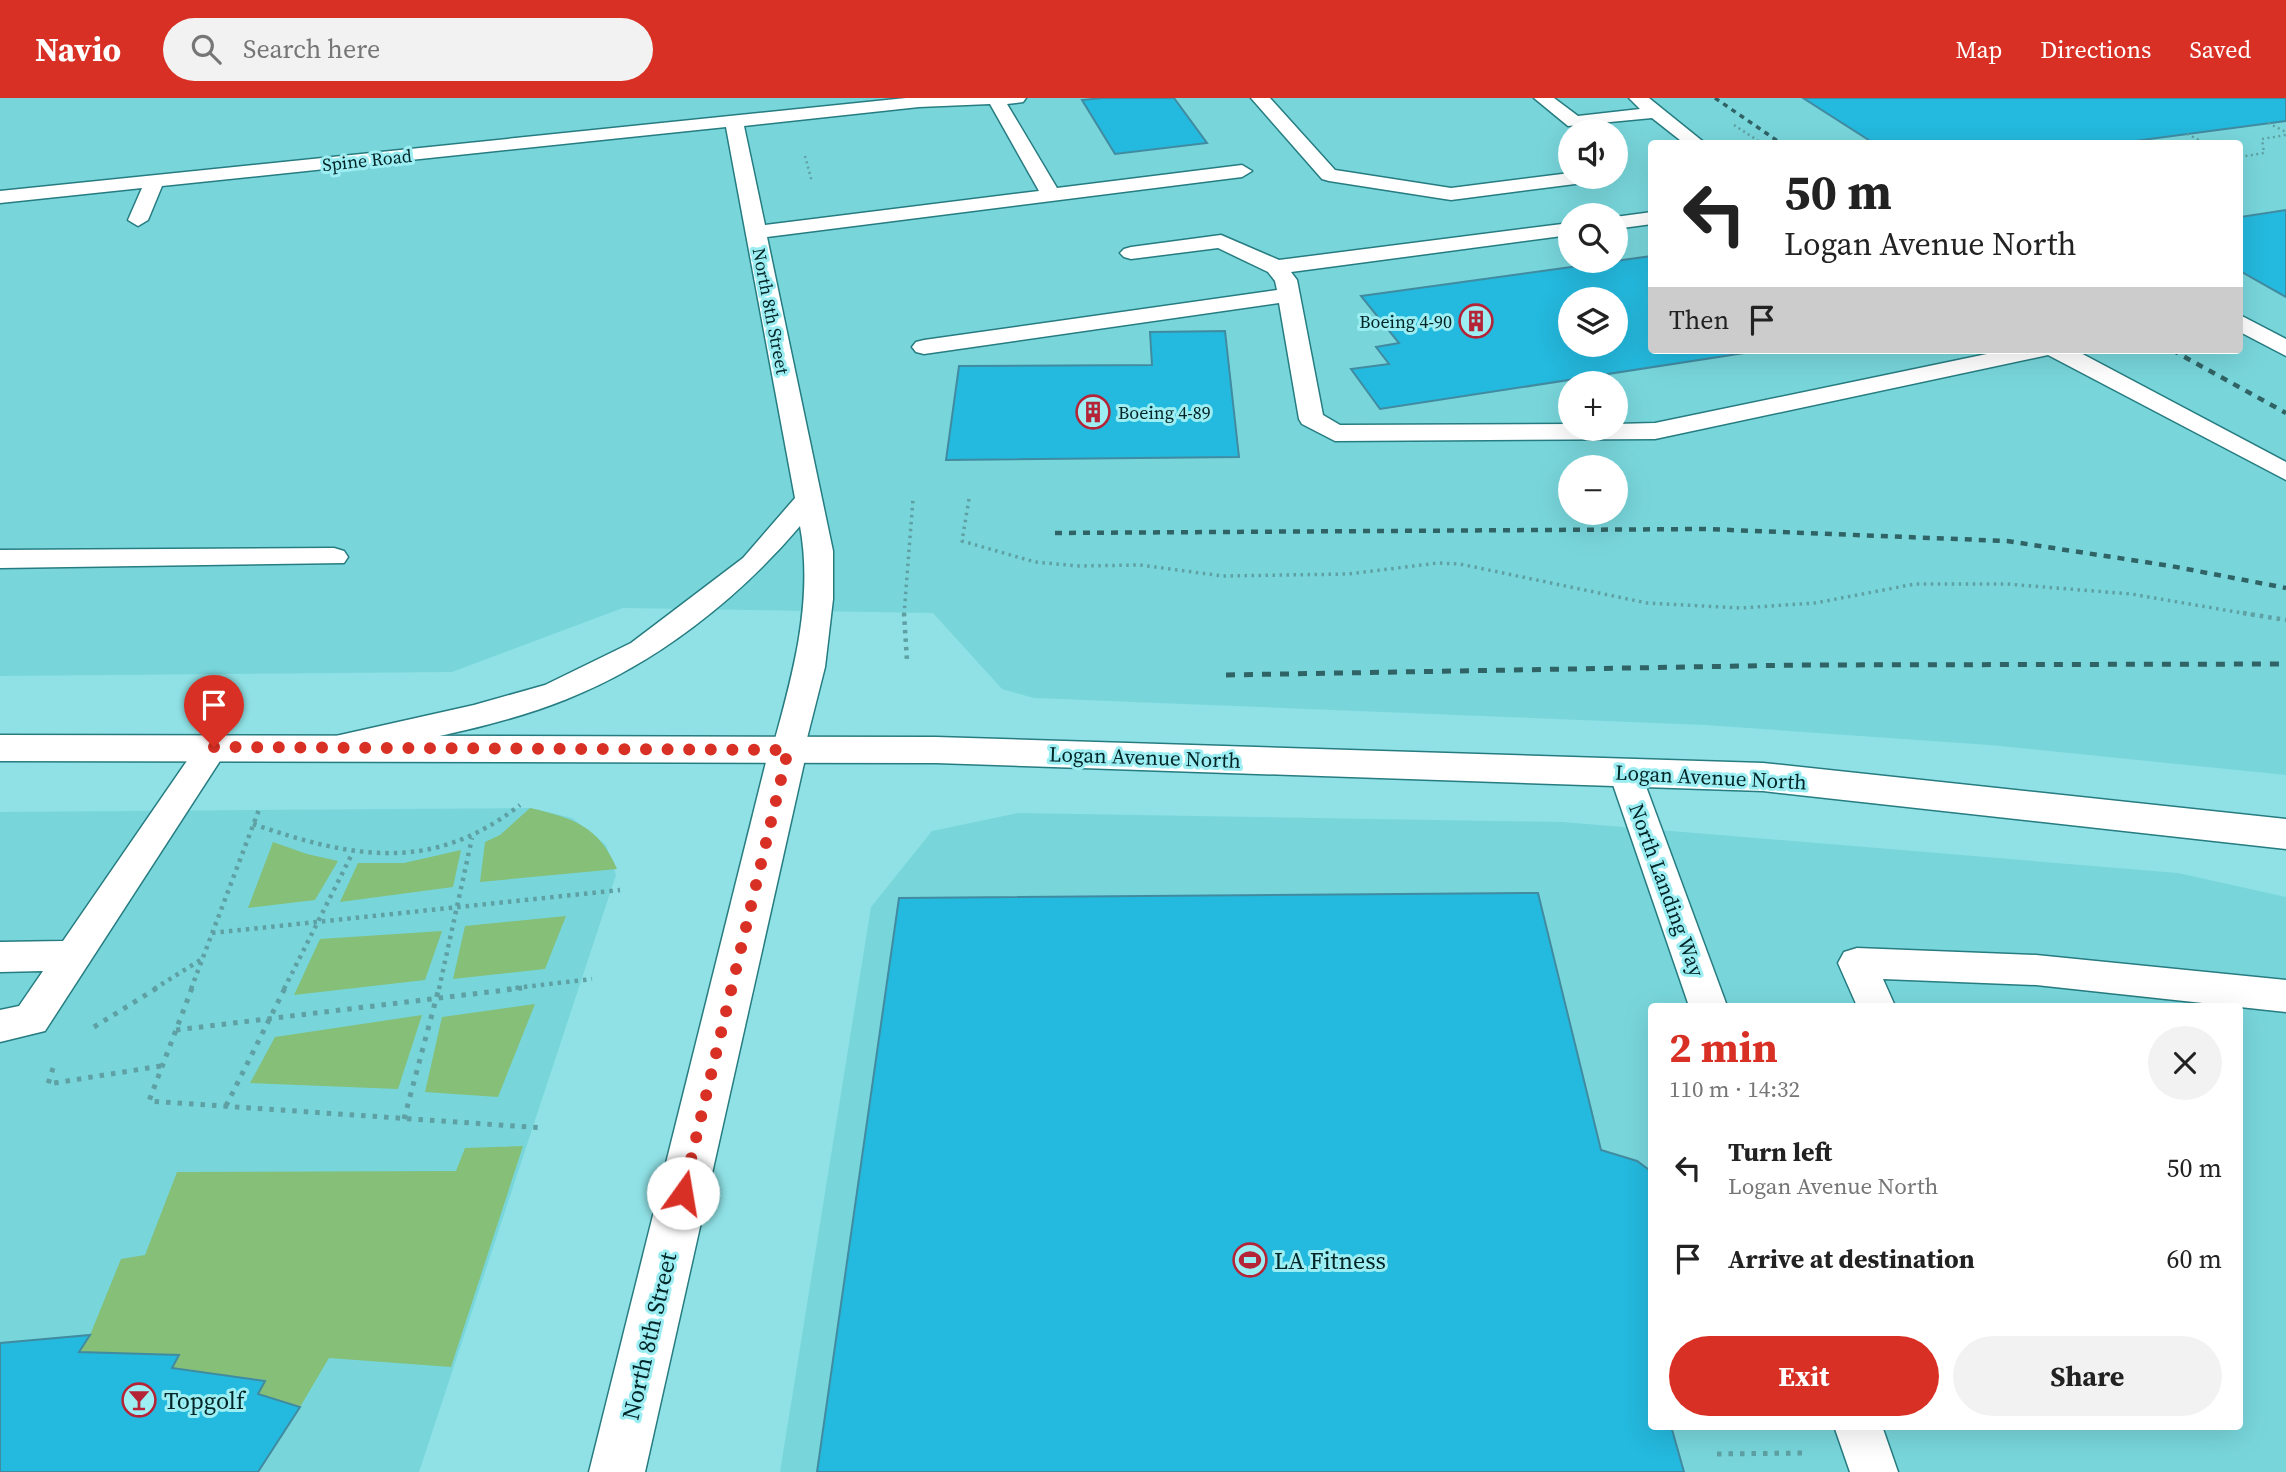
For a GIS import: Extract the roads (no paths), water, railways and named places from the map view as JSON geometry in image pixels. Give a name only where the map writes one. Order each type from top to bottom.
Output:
[{"type":"main road","name":"Logan Avenue North","points":[[0,748],[950,751],[1625,773],[1790,780],[2286,834]]},
{"type":"main road","name":"North 8th Street","points":[[617,1472],[788,750]]},
{"type":"lane","name":"Spine Road","points":[[0,197],[926,100],[1017,98]]},
{"type":"lane","points":[[1260,98],[1329,176],[1451,194],[1558,180]]},
{"type":"lane","points":[[1543,98],[1570,119]]},
{"type":"lane","points":[[1637,98],[1692,140]]},
{"type":"lane","points":[[996,100],[1051,195]]},
{"type":"lane","points":[[1621,119],[1657,112]]},
{"type":"lane","name":"North 8th Street","points":[[734,122],[819,551],[818,599],[810,667],[788,750]]},
{"type":"lane","points":[[756,232],[1242,171]]},
{"type":"lane","points":[[138,220],[153,182]]},
{"type":"lane","points":[[1628,221],[1648,219]]},
{"type":"lane","points":[[1276,267],[1558,231]]},
{"type":"lane","points":[[1131,253],[1220,241],[1276,267],[1286,280],[1311,419],[1335,433],[1655,431],[2021,354]]},
{"type":"lane","points":[[925,347],[1289,295]]},
{"type":"lane","points":[[2243,324],[2286,349]]},
{"type":"lane","points":[[2065,354],[2286,472]]},
{"type":"lane","points":[[330,748],[475,716],[556,691],[642,650],[753,564],[808,500]]},
{"type":"lane","points":[[0,559],[334,557]]},
{"type":"lane","points":[[0,1026],[30,1020],[214,747]]},
{"type":"lane","name":"North Landing Way","points":[[1625,773],[1707,1003]]},
{"type":"lane","points":[[0,957],[75,956]]},
{"type":"lane","points":[[1875,1003],[1857,963],[2036,970],[2286,996]]},
{"type":"lane","points":[[1859,1430],[1874,1472]]},
{"type":"railway","points":[[1715,98],[1776,140]]},
{"type":"railway","points":[[2179,354],[2286,413]]},
{"type":"railway","points":[[1055,533],[1705,529],[2007,541],[2171,566],[2286,588]]},
{"type":"railway","points":[[1226,675],[1801,665],[2286,664]]},
{"type":"place","name":"Boeing 4-90","points":[[1476,321]]},
{"type":"place","name":"Boeing 4-89","points":[[1093,412]]},
{"type":"place","name":"LA Fitness","points":[[1250,1260]]},
{"type":"place","name":"Topgolf","points":[[139,1400]]}]
